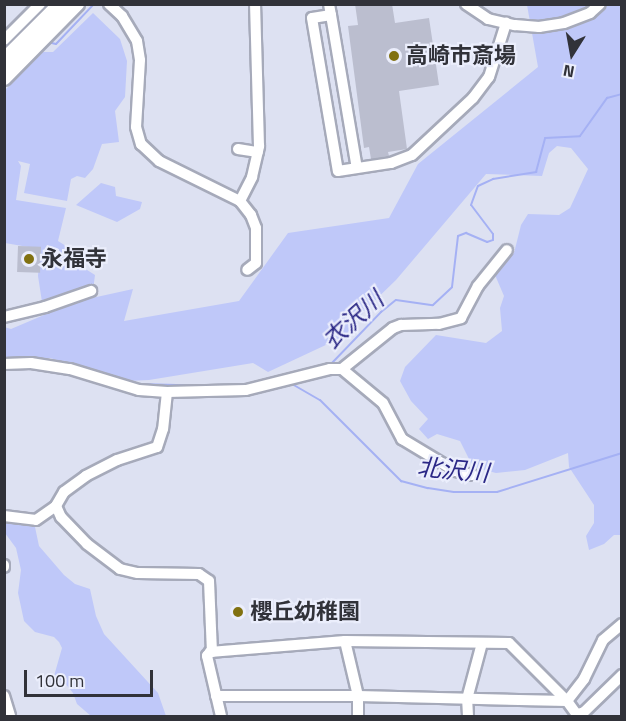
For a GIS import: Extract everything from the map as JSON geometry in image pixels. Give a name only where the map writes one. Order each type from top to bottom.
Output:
[{"type":"main road","points":[[4,78],[31,37],[60,4]]},
{"type":"main road","points":[[4,60],[31,37],[77,4]]},
{"type":"street","points":[[6,39],[31,37],[40,4]]},
{"type":"street","points":[[109,4],[122,16],[137,41],[140,60],[136,127],[141,144],[159,161],[240,201],[251,215],[256,228],[256,263],[248,270]]},
{"type":"street","points":[[240,201],[252,177],[258,152],[255,4]]},
{"type":"street","points":[[466,4],[488,19],[539,27],[564,23],[590,13],[600,4]]},
{"type":"street","points":[[357,168],[330,10],[312,18],[338,171],[391,163],[412,155],[473,98],[489,77],[506,23]]},
{"type":"street","points":[[238,149],[258,152]]},
{"type":"street","points":[[4,364],[31,363],[70,369],[139,390],[167,392],[246,390],[330,369],[342,369],[393,328],[401,325],[439,324],[461,318],[478,286],[507,250]]},
{"type":"street","points":[[4,317],[45,307],[91,291]]},
{"type":"street","points":[[342,369],[383,403],[402,439],[455,471],[473,475]]},
{"type":"street","points":[[4,516],[36,520],[56,506],[64,492],[86,476],[117,460],[157,447],[163,429],[167,392]]},
{"type":"street","points":[[56,506],[61,518],[87,544],[120,569],[138,573],[199,574],[209,581],[212,652]]},
{"type":"street","points":[[567,700],[584,679],[603,640],[621,624]]},
{"type":"street","points":[[345,641],[358,696],[358,717]]},
{"type":"street","points":[[221,717],[207,656],[212,652],[345,641],[510,643],[567,700],[578,715],[584,712],[621,675]]},
{"type":"street","points":[[468,717],[467,699],[482,643]]},
{"type":"street","points":[[4,696],[10,717]]},
{"type":"street","points":[[216,696],[567,700]]},
{"type":"shaded area","points":[[527,5],[621,5],[621,535],[614,535],[604,544],[589,550],[586,536],[594,523],[594,505],[569,467],[568,453],[525,470],[496,473],[473,467],[460,441],[437,434],[428,439],[419,429],[428,419],[411,401],[400,381],[405,367],[436,335],[486,343],[502,331],[500,308],[504,296],[495,275],[492,260],[514,253],[521,225],[528,214],[559,215],[570,208],[588,169],[571,148],[557,146],[549,153],[542,176],[486,174],[396,280],[365,310],[345,336],[268,372],[253,363],[149,380],[128,381],[50,358],[5,359],[4,327],[11,329],[44,315],[38,276],[40,249],[5,243],[5,90],[43,52],[53,52],[93,13],[120,39],[127,61],[125,97],[115,111],[119,142],[102,144],[93,169],[85,178],[77,176],[71,179],[67,201],[24,193],[30,164],[18,161],[21,166],[16,200],[66,208],[58,241],[66,246],[76,263],[95,275],[92,298],[133,289],[124,321],[239,301],[288,233],[389,218],[418,164],[538,67]]},
{"type":"shaded area","points":[[101,183],[115,187],[116,196],[142,202],[140,209],[117,222],[76,205]]},
{"type":"shaded area","points":[[5,522],[35,527],[39,546],[64,575],[75,584],[90,589],[96,616],[104,634],[158,693],[166,716],[91,716],[77,704],[73,693],[64,682],[54,676],[62,648],[59,642],[54,637],[35,632],[24,621],[18,593],[21,570],[16,548],[5,533]]},
{"type":"building","name":"高崎市斎場","points":[[355,4],[392,4],[395,23],[429,18],[439,85],[399,91],[407,149],[388,152],[389,156],[371,159],[369,147],[364,148],[348,26],[358,25]]},
{"type":"building","name":"永福寺","points":[[18,246],[41,247],[40,273],[17,272]]},
{"type":"waterway","points":[[48,42],[56,44],[94,4]]},
{"type":"waterway","name":"衣沢川","points":[[331,364],[381,312],[396,300],[433,305],[452,287],[458,236],[466,233],[487,242],[493,240],[493,234],[471,205],[478,186],[493,179],[536,172],[545,138],[580,136],[607,98],[622,94]]},
{"type":"waterway","name":"衣沢川","points":[[25,358],[55,362]]},
{"type":"waterway","name":"衣沢川","points":[[136,384],[217,386]]},
{"type":"waterway","name":"北沢川","points":[[292,384],[320,400],[401,481],[428,488],[454,492],[497,492],[622,453]]},
{"type":"place","name":"高崎市斎場","points":[[394,56]]},
{"type":"place","name":"永福寺","points":[[29,259]]},
{"type":"place","name":"櫻丘幼稚園","points":[[238,612]]}]
